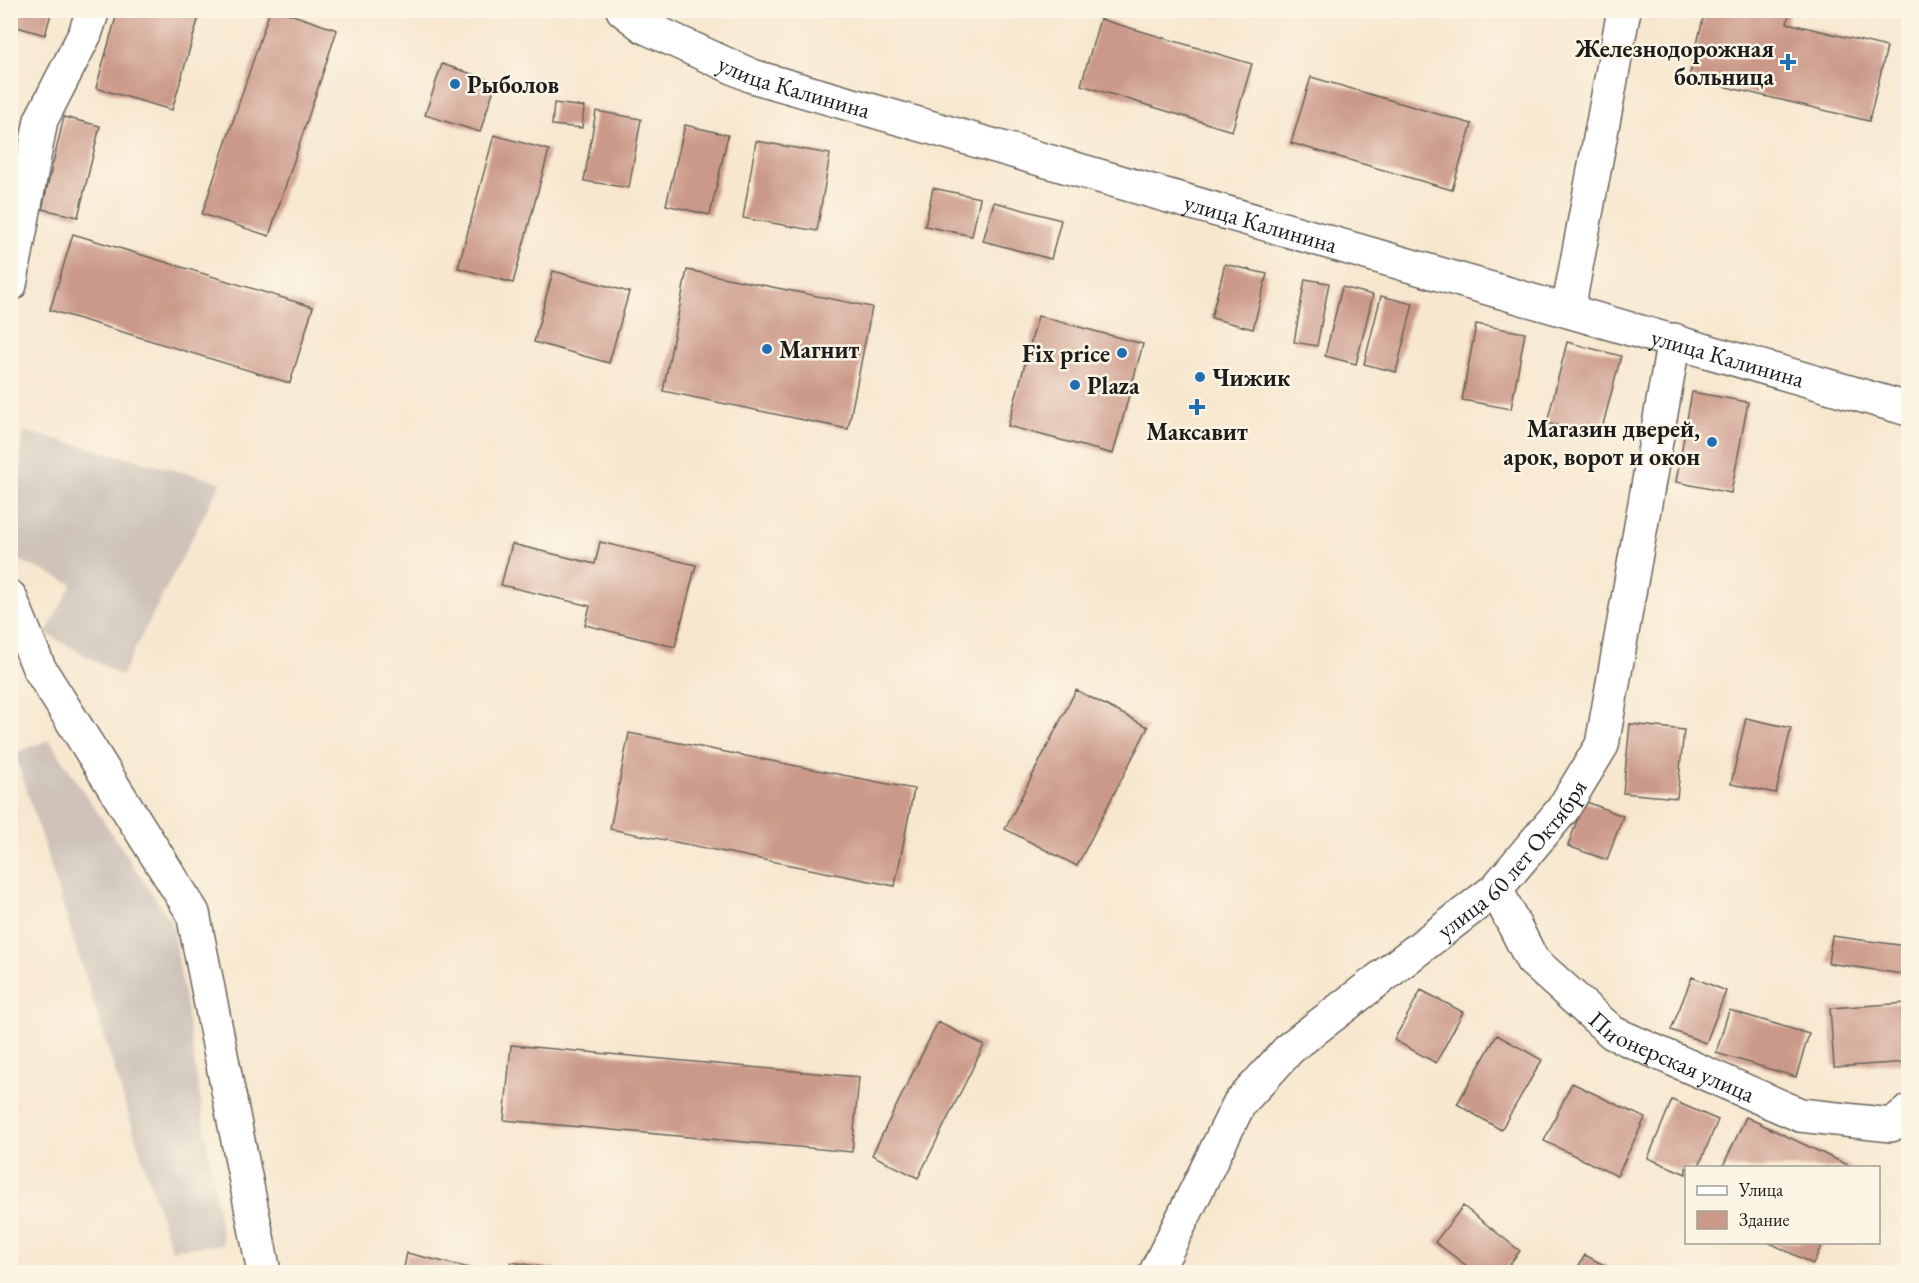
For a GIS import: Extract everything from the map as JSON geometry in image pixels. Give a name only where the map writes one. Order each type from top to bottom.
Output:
[{"type":"street","points":[[10,285],[41,120],[85,34],[93,10]]},
{"type":"street","name":"улица Калинина","points":[[623,10],[645,27],[752,76],[1908,409]]},
{"type":"street","points":[[1568,310],[1624,10]]},
{"type":"street","name":"улица 60 лет Октября","points":[[1156,1272],[1239,1104],[1290,1048],[1496,889],[1563,809],[1602,745],[1674,340]]},
{"type":"street","points":[[10,597],[39,668],[193,913],[264,1272]]},
{"type":"street","name":"Пионерская улица","points":[[1496,889],[1532,960],[1613,1033],[1800,1115],[1891,1125],[1908,1112]]},
{"type":"shaded area","points":[[24,431],[221,482],[121,676],[46,633],[72,584],[11,556]]},
{"type":"shaded area","points":[[49,740],[173,925],[223,1244],[171,1250],[15,753]]},
{"type":"building","points":[[10,10],[52,10],[45,35],[10,25]]},
{"type":"building","points":[[118,10],[191,10],[200,13],[172,110],[96,88]]},
{"type":"building","points":[[270,10],[278,10],[337,30],[269,236],[202,214]]},
{"type":"building","name":"Железнодорожная больница","points":[[1705,10],[1790,10],[1787,23],[1887,47],[1869,121],[1689,78]]},
{"type":"building","points":[[1100,19],[1252,64],[1232,131],[1081,85]]},
{"type":"building","points":[[442,64],[496,82],[480,132],[425,115]]},
{"type":"building","points":[[1311,77],[1472,124],[1452,190],[1291,143]]},
{"type":"building","points":[[554,103],[584,107],[582,128],[552,125]]},
{"type":"building","points":[[596,111],[641,119],[629,188],[584,181]]},
{"type":"building","points":[[64,117],[100,126],[78,217],[42,209]]},
{"type":"building","points":[[685,125],[728,135],[710,215],[666,205]]},
{"type":"building","points":[[494,135],[549,150],[513,283],[458,268]]},
{"type":"building","points":[[756,141],[830,154],[817,231],[743,218]]},
{"type":"building","points":[[933,188],[980,198],[972,236],[925,226]]},
{"type":"building","points":[[994,202],[1061,220],[1051,259],[983,241]]},
{"type":"building","points":[[73,234],[313,307],[290,383],[50,310]]},
{"type":"building","points":[[1225,264],[1267,274],[1253,329],[1211,318]]},
{"type":"building","name":"Магнит","points":[[687,270],[872,307],[848,429],[663,391]]},
{"type":"building","points":[[553,271],[629,292],[609,363],[534,342]]},
{"type":"building","points":[[1305,279],[1329,283],[1317,346],[1294,342]]},
{"type":"building","points":[[1342,287],[1373,295],[1356,364],[1325,356]]},
{"type":"building","points":[[1381,296],[1413,304],[1396,372],[1364,364]]},
{"type":"building","name":"Plaza","points":[[1038,316],[1143,344],[1113,454],[1008,426]]},
{"type":"building","points":[[1476,324],[1525,333],[1511,409],[1462,400]]},
{"type":"building","points":[[1567,342],[1621,356],[1600,436],[1547,423]]},
{"type":"building","name":"Магазин дверей, арок, ворот и окон","points":[[1692,392],[1748,402],[1731,493],[1676,482]]},
{"type":"building","points":[[600,542],[696,565],[675,647],[585,625],[590,606],[501,585],[512,544],[595,564]]},
{"type":"building","points":[[1076,690],[1148,727],[1077,866],[1005,829]]},
{"type":"building","points":[[1746,718],[1791,728],[1776,793],[1731,784]]},
{"type":"building","points":[[1630,724],[1684,730],[1677,798],[1623,793]]},
{"type":"building","points":[[629,733],[914,789],[895,886],[610,829]]},
{"type":"building","points":[[1584,801],[1623,816],[1607,860],[1568,846]]},
{"type":"building","points":[[1832,936],[1906,946],[1902,974],[1828,963]]},
{"type":"building","points":[[1692,977],[1726,991],[1706,1043],[1671,1030]]},
{"type":"building","points":[[1421,990],[1463,1012],[1436,1063],[1394,1040]]},
{"type":"building","points":[[1908,1003],[1908,1062],[1834,1067],[1830,1008]]},
{"type":"building","points":[[1729,1010],[1809,1034],[1796,1077],[1716,1053]]},
{"type":"building","points":[[938,1022],[984,1045],[918,1178],[872,1155]]},
{"type":"building","points":[[1497,1035],[1542,1060],[1501,1130],[1457,1104]]},
{"type":"building","points":[[511,1045],[859,1077],[852,1152],[504,1120]]},
{"type":"building","points":[[1572,1083],[1645,1118],[1617,1176],[1544,1141]]},
{"type":"building","points":[[1672,1100],[1718,1120],[1699,1166],[1685,1166],[1685,1174],[1648,1158]]},
{"type":"building","points":[[1746,1117],[1850,1166],[1723,1166]]},
{"type":"building","points":[[1463,1206],[1520,1251],[1503,1272],[1475,1272],[1435,1242]]},
{"type":"building","points":[[1772,1244],[1822,1244],[1813,1264]]},
{"type":"building","points":[[407,1253],[485,1272],[403,1272]]},
{"type":"building","points":[[1585,1255],[1617,1272],[1575,1272]]},
{"type":"building","points":[[511,1262],[565,1271],[565,1272],[510,1272]]},
{"type":"place","name":"Железнодорожная больница","points":[[1788,62]]},
{"type":"place","name":"Рыболов","points":[[455,84]]},
{"type":"place","name":"Магнит","points":[[767,349]]},
{"type":"place","name":"Fix price","points":[[1122,353]]},
{"type":"place","name":"Чижик","points":[[1200,377]]},
{"type":"place","name":"Plaza","points":[[1075,385]]},
{"type":"place","name":"Максавит","points":[[1197,407]]},
{"type":"place","name":"Магазин дверей, арок, ворот и окон","points":[[1712,442]]}]
